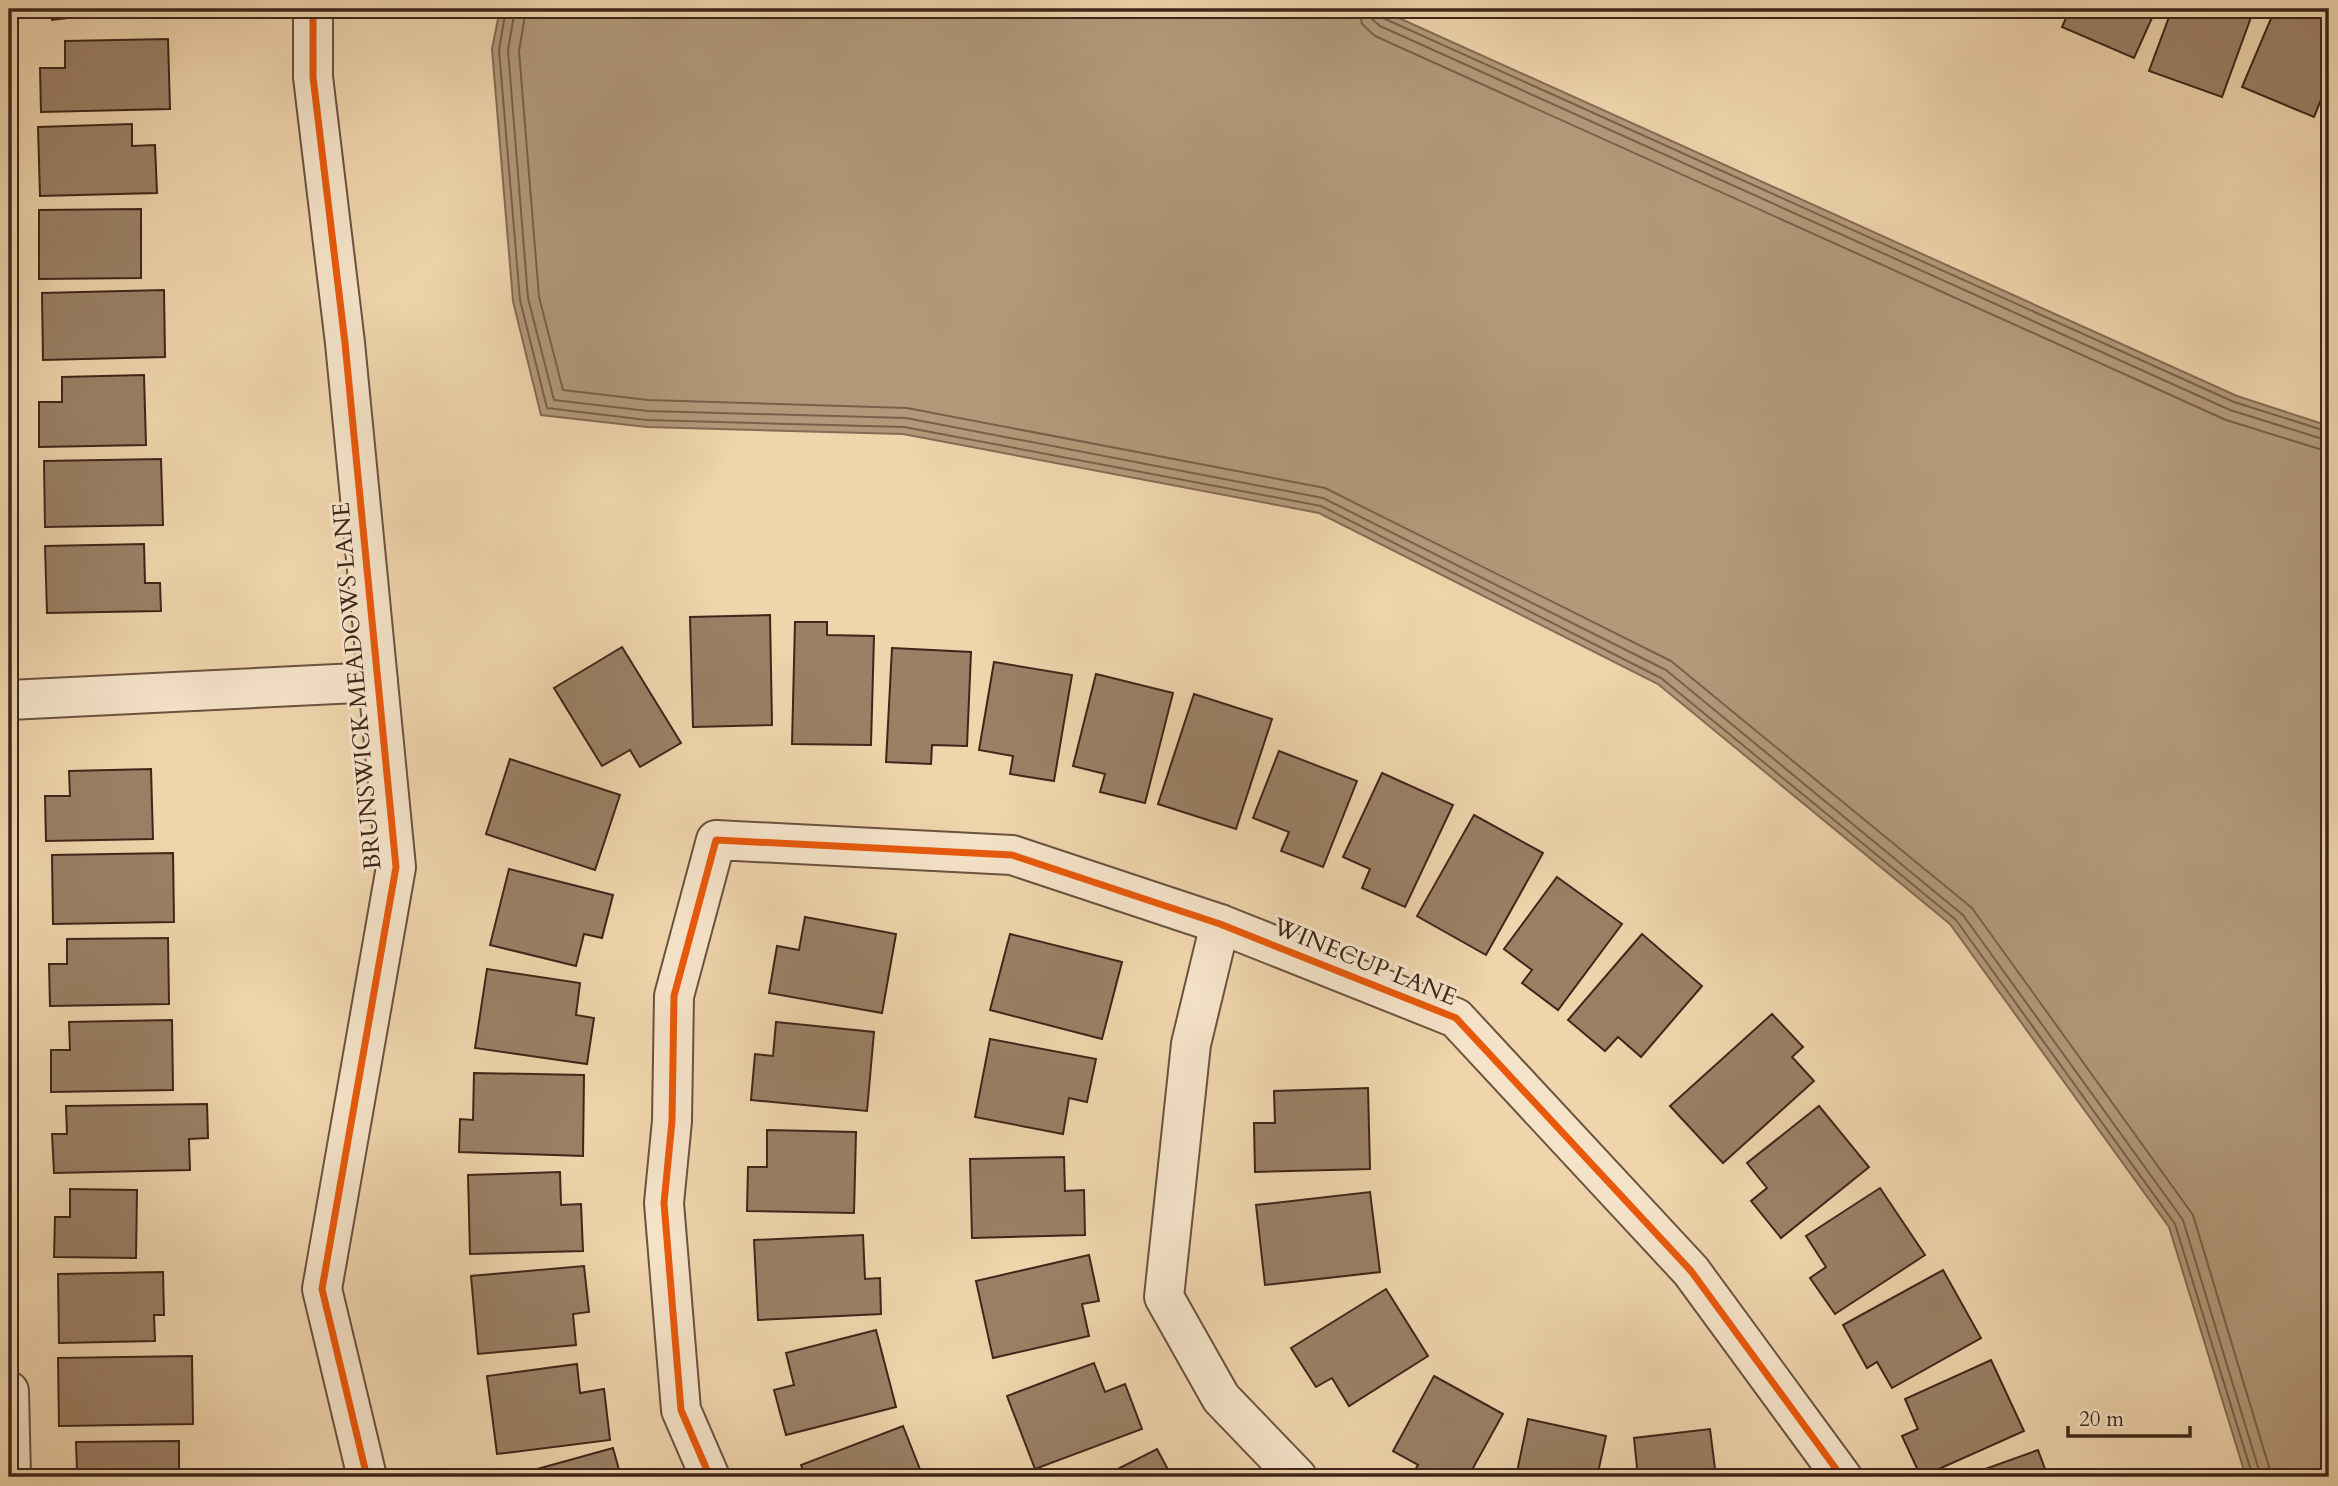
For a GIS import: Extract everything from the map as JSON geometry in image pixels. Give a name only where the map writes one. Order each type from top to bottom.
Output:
[{"type":"street","name":"BRUNSWICK MEADOWS LANE","points":[[313,9],[313,77],[345,343],[396,867],[322,1289],[367,1477]]},
{"type":"street","points":[[9,700],[378,682]]},
{"type":"street","name":"WINECUP LANE","points":[[710,1477],[681,1410],[664,1203],[672,1121],[674,996],[716,840],[1012,855],[1220,924],[1456,1018],[1691,1271],[1842,1477]]},
{"type":"street","points":[[1220,924],[1191,1044],[1164,1297],[1221,1398],[1297,1477]]},
{"type":"street","points":[[9,1391],[11,1477]]},
{"type":"water","points":[[500,9],[1379,9],[2237,396],[2329,426],[2329,1477],[2246,1477],[2169,1227],[1950,924],[1658,684],[1319,513],[903,434],[647,427],[541,415],[513,301],[492,49]]},
{"type":"building","points":[[51,9],[145,9],[52,20]]},
{"type":"building","points":[[2070,9],[2156,9],[2134,58],[2062,27]]},
{"type":"building","points":[[2172,9],[2254,9],[2222,97],[2149,71]]},
{"type":"building","points":[[2275,9],[2319,9],[2329,13],[2329,80],[2314,117],[2242,87]]},
{"type":"building","points":[[168,39],[170,109],[41,112],[40,68],[65,68],[65,41]]},
{"type":"building","points":[[132,124],[132,146],[155,145],[157,193],[40,196],[38,127]]},
{"type":"building","points":[[141,209],[141,278],[39,279],[39,210]]},
{"type":"building","points":[[164,290],[165,357],[43,360],[42,293]]},
{"type":"building","points":[[144,375],[146,445],[39,447],[39,402],[62,402],[62,377]]},
{"type":"building","points":[[161,459],[163,525],[45,527],[44,461]]},
{"type":"building","points":[[144,544],[145,583],[160,583],[161,611],[47,613],[45,546]]},
{"type":"building","points":[[770,615],[772,725],[693,727],[690,617]]},
{"type":"building","points":[[795,622],[827,622],[827,635],[874,636],[871,745],[792,744]]},
{"type":"building","points":[[622,647],[681,743],[640,767],[630,750],[602,766],[554,688]]},
{"type":"building","points":[[892,648],[971,652],[967,746],[932,745],[931,764],[886,762]]},
{"type":"building","points":[[994,662],[1072,675],[1054,781],[1010,774],[1013,756],[979,750]]},
{"type":"building","points":[[1096,674],[1173,693],[1145,803],[1100,792],[1105,774],[1073,766]]},
{"type":"building","points":[[1194,694],[1272,719],[1236,829],[1158,804]]},
{"type":"building","points":[[1279,751],[1357,781],[1323,867],[1281,851],[1289,832],[1253,818]]},
{"type":"building","points":[[510,759],[620,795],[595,870],[486,834]]},
{"type":"building","points":[[151,769],[153,839],[46,841],[45,796],[70,796],[69,771]]},
{"type":"building","points":[[1382,773],[1453,805],[1405,907],[1362,888],[1370,869],[1343,857]]},
{"type":"building","points":[[1474,815],[1543,853],[1486,955],[1417,916]]},
{"type":"building","points":[[173,853],[174,922],[53,924],[52,855]]},
{"type":"building","points":[[509,869],[613,895],[602,938],[584,934],[576,966],[490,945]]},
{"type":"building","points":[[1557,877],[1622,924],[1558,1010],[1522,983],[1532,970],[1504,949]]},
{"type":"building","points":[[805,917],[896,934],[882,1013],[769,993],[777,946],[799,950]]},
{"type":"building","points":[[1010,934],[1122,962],[1102,1039],[990,1010]]},
{"type":"building","points":[[1642,934],[1702,986],[1641,1057],[1618,1037],[1605,1051],[1568,1020]]},
{"type":"building","points":[[168,938],[169,1004],[50,1006],[49,964],[67,964],[67,939]]},
{"type":"building","points":[[487,969],[580,983],[576,1015],[594,1018],[587,1064],[475,1048]]},
{"type":"building","points":[[1772,1014],[1803,1047],[1792,1057],[1814,1081],[1723,1163],[1670,1106]]},
{"type":"building","points":[[172,1020],[173,1090],[51,1092],[51,1050],[70,1050],[69,1022]]},
{"type":"building","points":[[776,1022],[874,1032],[867,1111],[751,1100],[755,1054],[773,1056]]},
{"type":"building","points":[[990,1039],[1096,1059],[1087,1102],[1069,1098],[1063,1134],[975,1117]]},
{"type":"building","points":[[474,1073],[584,1075],[583,1156],[459,1152],[460,1119],[473,1120]]},
{"type":"building","points":[[1368,1088],[1370,1169],[1255,1172],[1254,1123],[1275,1123],[1274,1091]]},
{"type":"building","points":[[207,1104],[208,1138],[189,1139],[190,1170],[54,1173],[52,1134],[67,1134],[66,1106]]},
{"type":"building","points":[[1819,1106],[1869,1167],[1781,1238],[1751,1201],[1767,1188],[1747,1163]]},
{"type":"building","points":[[767,1130],[856,1132],[854,1213],[747,1211],[748,1167],[767,1167]]},
{"type":"building","points":[[1064,1157],[1065,1191],[1084,1190],[1085,1235],[972,1238],[970,1159]]},
{"type":"building","points":[[560,1172],[561,1205],[581,1204],[583,1251],[470,1254],[468,1175]]},
{"type":"building","points":[[1880,1188],[1925,1255],[1835,1314],[1810,1278],[1826,1267],[1806,1236]]},
{"type":"building","points":[[70,1189],[137,1190],[136,1258],[54,1257],[55,1217],[70,1217]]},
{"type":"building","points":[[1370,1192],[1380,1272],[1265,1285],[1256,1205]]},
{"type":"building","points":[[863,1235],[865,1279],[880,1278],[881,1314],[758,1320],[754,1240]]},
{"type":"building","points":[[1089,1255],[1099,1301],[1082,1304],[1089,1336],[993,1358],[976,1281]]},
{"type":"building","points":[[584,1266],[589,1312],[573,1314],[576,1345],[478,1354],[471,1276]]},
{"type":"building","points":[[1943,1270],[1981,1338],[1892,1388],[1877,1362],[1867,1368],[1843,1325]]},
{"type":"building","points":[[163,1272],[164,1315],[154,1315],[155,1341],[59,1343],[58,1274]]},
{"type":"building","points":[[1386,1289],[1428,1356],[1349,1406],[1332,1378],[1316,1387],[1291,1348]]},
{"type":"building","points":[[876,1330],[896,1407],[786,1435],[774,1390],[794,1385],[786,1353]]},
{"type":"building","points":[[192,1356],[193,1424],[59,1426],[58,1358]]},
{"type":"building","points":[[1991,1360],[2024,1431],[1921,1477],[1902,1436],[1918,1429],[1905,1399]]},
{"type":"building","points":[[1094,1363],[1105,1392],[1125,1384],[1142,1429],[1035,1469],[1007,1396]]},
{"type":"building","points":[[577,1364],[580,1393],[604,1389],[610,1440],[497,1454],[487,1376]]},
{"type":"building","points":[[1434,1376],[1503,1414],[1468,1477],[1411,1477],[1418,1465],[1393,1451]]},
{"type":"building","points":[[1528,1419],[1606,1436],[1597,1477],[1516,1477]]},
{"type":"building","points":[[903,1426],[923,1477],[806,1477],[801,1465]]},
{"type":"building","points":[[1710,1429],[1716,1477],[1638,1477],[1634,1438]]},
{"type":"building","points":[[179,1441],[179,1477],[58,1477],[58,1471],[77,1470],[76,1442]]},
{"type":"building","points":[[613,1448],[621,1477],[508,1477]]},
{"type":"building","points":[[1157,1449],[1172,1477],[1102,1477]]},
{"type":"building","points":[[2038,1450],[2048,1477],[1963,1477]]},
{"type":"cycle path","points":[[313,9],[313,77],[345,343],[396,867],[322,1289],[367,1477]]},
{"type":"cycle path","points":[[710,1477],[681,1410],[664,1203],[672,1121],[674,996],[716,840],[1012,855],[1220,924],[1456,1018],[1691,1271],[1842,1477]]}]
